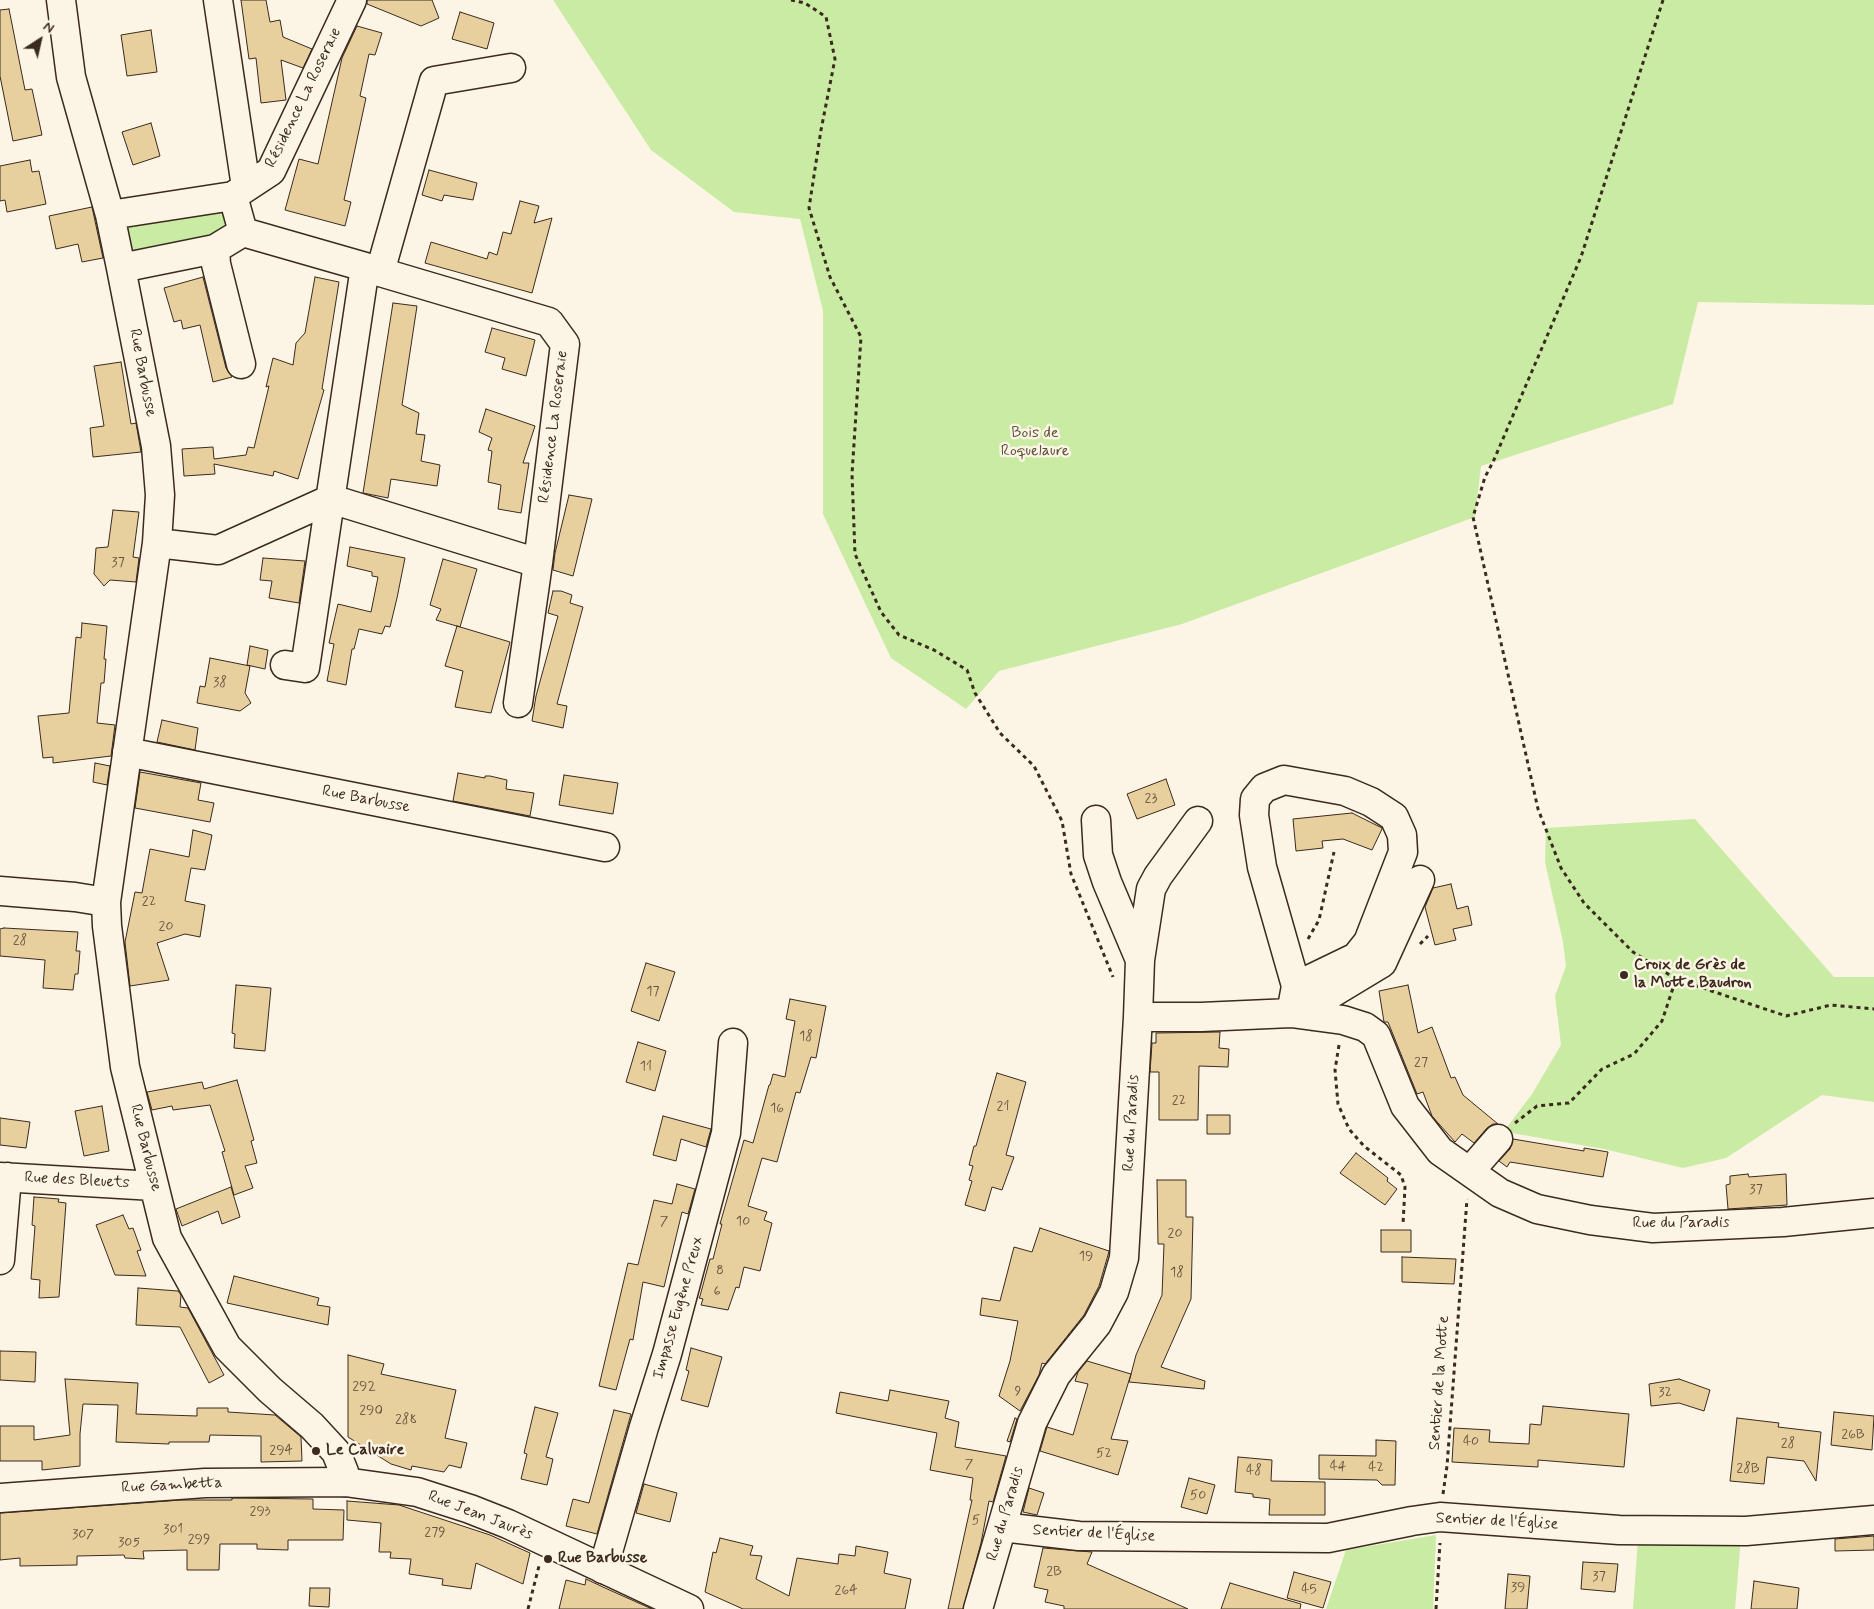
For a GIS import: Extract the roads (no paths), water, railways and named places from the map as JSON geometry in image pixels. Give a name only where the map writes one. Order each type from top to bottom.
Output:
[{"type":"street","name":"Rue Barbusse","points":[[61,0],[71,77],[110,215],[121,268],[156,446],[160,495],[158,543],[106,902],[107,926],[125,1067],[167,1238],[227,1347],[270,1390],[312,1426],[336,1452],[344,1472],[345,1482]]},
{"type":"street","name":"Résidence La Roseraie","points":[[218,0],[243,232],[548,322],[565,344],[538,563],[518,703]]},
{"type":"street","name":"Résidence La Roseraie","points":[[110,215],[240,192],[271,171],[352,0]]},
{"type":"street","points":[[285,665],[305,668],[331,499],[373,269],[434,81],[511,68]]},
{"type":"street","points":[[121,268],[215,249],[243,232]]},
{"type":"street","points":[[215,249],[216,264],[242,364]]},
{"type":"street","points":[[158,543],[218,550],[331,499],[538,563]]},
{"type":"street","name":"Rue Barbusse","points":[[127,752],[605,847]]},
{"type":"street","points":[[1294,978],[1356,957],[1368,942],[1403,852],[1402,835],[1394,817],[1371,802],[1345,791],[1284,780],[1264,788],[1255,798],[1254,815],[1262,867],[1294,978],[1302,1014],[1319,1001],[1382,964],[1420,880]]},
{"type":"street","points":[[1096,820],[1098,855],[1107,882],[1140,960]]},
{"type":"street","points":[[1138,1016],[1140,960],[1154,863],[1198,822]]},
{"type":"street","points":[[0,891],[75,897],[106,902]]},
{"type":"street","name":"Rue du Paradis","points":[[978,1609],[1032,1423],[1056,1376],[1097,1324],[1114,1292],[1124,1258],[1138,1016],[1201,1017],[1302,1014],[1343,1020],[1365,1027],[1376,1035],[1405,1106],[1468,1184],[1500,1193],[1538,1209],[1590,1220],[1653,1228],[1783,1222],[1874,1213]]},
{"type":"street","name":"Impasse Eugène Preux","points":[[603,1569],[667,1354],[726,1133],[733,1043]]},
{"type":"street","points":[[1468,1184],[1498,1139]]},
{"type":"street","points":[[0,1260],[3,1177]]},
{"type":"street","name":"Rue des Bleuets","points":[[3,1177],[154,1186]]},
{"type":"street","name":"Rue Jean Jaurès","points":[[345,1482],[417,1492],[477,1512],[545,1541],[689,1609]]},
{"type":"street","name":"Rue Gambetta","points":[[0,1498],[205,1483],[345,1482]]},
{"type":"street","name":"Sentier de l'Église","points":[[1002,1527],[1079,1536],[1328,1538],[1440,1517],[1636,1530],[1746,1530],[1874,1520]]},
{"type":"place","name":"Croix de Grès de la Motte Baudron","points":[[1624,975]]},
{"type":"place","name":"Le Calvaire","points":[[316,1451]]},
{"type":"place","name":"Rue Barbusse","points":[[548,1559]]},
{"type":"park label","name":"Bois de Roquelaure","points":[[1035,443]]}]
